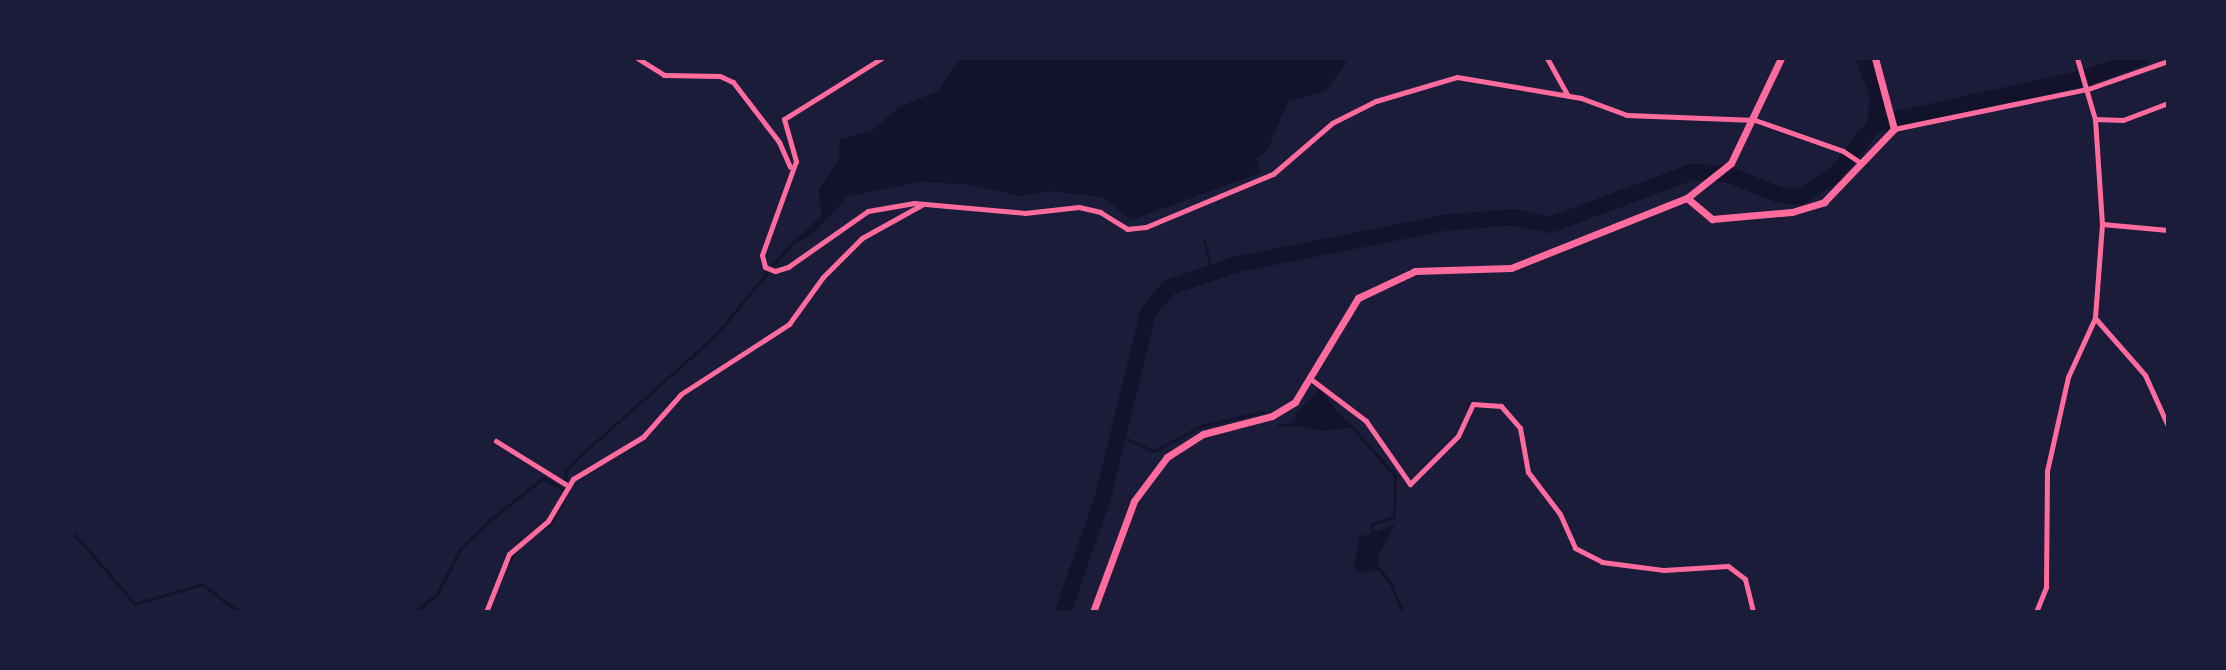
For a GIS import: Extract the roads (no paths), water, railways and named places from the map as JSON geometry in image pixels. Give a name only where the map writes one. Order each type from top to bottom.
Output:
[{"type":"main road","points":[[1093,612],[1134,501],[1167,457],[1203,434],[1272,416],[1295,402],[1312,380],[1348,309],[1380,283],[1415,271],[1511,268],[1687,198],[1711,183],[1731,163],[1755,120],[1781,58]]},
{"type":"main road","points":[[1687,198],[1712,219],[1792,212],[1824,202],[1893,127],[1875,58]]},
{"type":"street","points":[[637,58],[664,75],[720,76],[733,82],[779,142],[791,168]]},
{"type":"street","points":[[882,58],[787,114],[785,125],[796,150],[761,263],[775,271],[819,250],[859,216],[924,203],[1025,213],[1079,207],[1134,230],[1242,191],[1273,174],[1332,123],[1415,86],[1457,77],[1568,96],[1627,115],[1755,120],[1843,151],[1859,162]]},
{"type":"street","points":[[1547,58],[1568,96]]},
{"type":"street","points":[[2036,612],[2046,587],[2047,471],[2068,377],[2095,318],[2102,224],[2095,119],[2077,58]]},
{"type":"street","points":[[1893,127],[2087,87],[2168,61]]},
{"type":"street","points":[[2095,119],[2123,120],[2168,103]]},
{"type":"street","points":[[564,484],[643,437],[681,394],[789,324],[823,277],[862,238],[924,203]]},
{"type":"street","points":[[2102,224],[2168,230]]},
{"type":"street","points":[[2095,318],[2145,375],[2168,426]]},
{"type":"street","points":[[1312,380],[1366,421],[1410,484],[1458,436],[1473,404],[1501,406],[1520,428],[1528,472],[1560,514],[1575,548],[1602,562],[1664,570],[1728,566],[1745,579],[1753,612]]},
{"type":"street","points":[[496,441],[564,484]]},
{"type":"street","points":[[486,612],[509,554],[548,521],[564,496],[564,484]]},
{"type":"waterway","points":[[1864,58],[1878,96],[1875,124]]},
{"type":"waterway","points":[[1063,612],[1103,497],[1148,312],[1170,287],[1238,264],[1444,223],[1513,217],[1550,225],[1692,172],[1727,174],[1780,195],[1800,197],[1835,174],[1875,124],[2088,77],[2140,58]]},
{"type":"waterway","points":[[1204,240],[1212,271]]},
{"type":"waterway","points":[[772,266],[789,248]]},
{"type":"waterway","points":[[564,492],[566,471],[573,462],[716,335],[767,273]]},
{"type":"waterway","points":[[1119,435],[1154,451],[1201,426],[1262,412]]},
{"type":"waterway","points":[[1279,425],[1298,424]]},
{"type":"waterway","points":[[1352,427],[1395,476],[1394,517],[1372,524],[1373,531]]},
{"type":"waterway","points":[[416,612],[437,594],[460,549],[489,521],[543,478],[562,489]]},
{"type":"waterway","points":[[540,530],[550,524],[564,499]]},
{"type":"waterway","points":[[75,535],[135,604],[202,584],[239,612]]},
{"type":"waterway","points":[[507,564],[516,550]]},
{"type":"waterway","points":[[1377,567],[1390,582],[1403,612]]}]
